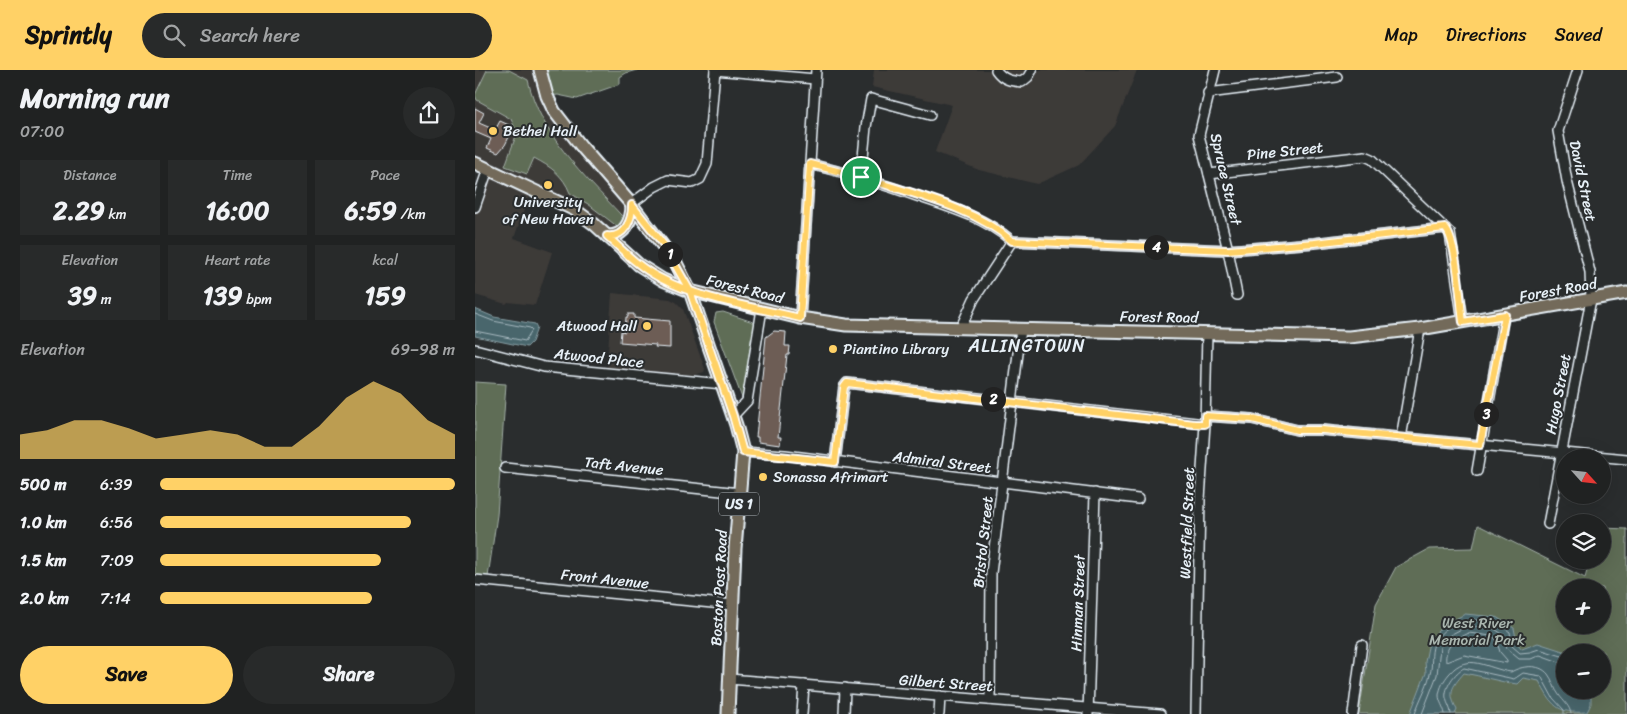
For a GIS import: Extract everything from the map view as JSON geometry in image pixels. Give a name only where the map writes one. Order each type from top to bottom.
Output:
[{"type":"main road","name":"Boston Post Road","points":[[540,70],[547,96],[554,111],[664,245],[690,291],[733,416],[743,452],[728,714]]},
{"type":"main road","name":"Forest Road","points":[[475,163],[575,210],[639,265],[660,278],[690,291],[800,318],[846,325],[1349,337],[1420,329],[1627,293]]},
{"type":"main road","points":[[607,236],[617,235],[626,227],[631,217],[631,204]]},
{"type":"street","points":[[631,204],[663,182],[673,180],[692,183],[703,176],[707,164],[715,70],[815,75],[800,318]]},
{"type":"street","points":[[996,70],[1009,81],[1022,82],[1028,78],[1032,70]]},
{"type":"street","name":"Spruce Street","points":[[1215,70],[1199,135],[1228,250],[1237,295]]},
{"type":"street","name":"David Street","points":[[1578,70],[1558,131],[1567,181],[1590,272],[1591,299]]},
{"type":"street","points":[[1208,93],[1337,77]]},
{"type":"street","points":[[861,177],[871,100],[930,115]]},
{"type":"street","name":"Pine Street","points":[[1209,174],[1365,156],[1372,160],[1445,228]]},
{"type":"street","points":[[810,164],[861,177],[969,214],[997,229],[1012,241],[1228,250],[1314,243],[1445,228],[1450,234],[1454,250],[1463,322]]},
{"type":"street","points":[[475,207],[488,169]]},
{"type":"street","points":[[961,327],[975,299],[1012,241]]},
{"type":"street","name":"Hugo Street","points":[[1562,449],[1591,299]]},
{"type":"street","points":[[733,416],[747,401],[762,309]]},
{"type":"street","points":[[1477,471],[1480,445],[1505,315]]},
{"type":"street","name":"Bristol Street","points":[[990,700],[991,573],[1021,329]]},
{"type":"street","points":[[1401,438],[1420,329]]},
{"type":"street","name":"Westfield Street","points":[[1196,714],[1200,499],[1205,420],[1207,333]]},
{"type":"street","name":"Atwood Place","points":[[475,349],[545,366],[723,384]]},
{"type":"street","points":[[835,462],[844,387],[847,383],[1205,420],[1252,419],[1297,430],[1322,430],[1556,452]]},
{"type":"street","name":"Admiral Street","points":[[743,452],[1138,499]]},
{"type":"street","points":[[1611,457],[1627,459]]},
{"type":"street","name":"Taft Avenue","points":[[505,468],[740,493]]},
{"type":"street","name":"Hugo Street","points":[[1548,524],[1556,480]]},
{"type":"street","name":"Hinman Street","points":[[1088,711],[1095,493]]},
{"type":"street","name":"Front Avenue","points":[[475,580],[733,605]]},
{"type":"street","points":[[1353,714],[1362,645]]},
{"type":"street","name":"Gilbert Street","points":[[729,679],[990,700],[1088,711],[1160,714]]},
{"type":"street","points":[[802,714],[804,686]]},
{"type":"street","points":[[844,714],[845,688]]},
{"type":"street","points":[[939,714],[940,696]]},
{"type":"street","points":[[1030,704],[1030,714]]},
{"type":"shaded area","name":"University of New Haven","points":[[475,70],[540,70],[547,96],[632,205],[617,235],[531,190],[514,238],[552,252],[535,305],[508,302],[506,304],[475,295],[475,207],[488,169],[475,163]]},
{"type":"shaded area","points":[[874,70],[1137,70],[1115,126],[1079,165],[1037,184],[979,170],[935,152],[952,105],[872,87]]},
{"type":"shaded area","points":[[612,293],[670,299],[676,302],[683,309],[705,369],[704,372],[694,375],[607,367]]},
{"type":"green space","points":[[487,70],[509,70],[528,80],[542,119],[578,169],[621,215],[623,220],[621,225],[618,227],[570,193],[564,181],[556,172],[534,158],[527,174],[505,166],[517,133],[511,119],[477,100],[475,95]]},
{"type":"green space","points":[[540,70],[637,70],[620,77],[620,84],[577,99],[558,95],[547,96]]},
{"type":"green space","points":[[723,312],[756,323],[754,335],[751,339],[744,398],[742,398],[714,322],[716,313]]},
{"type":"green space","points":[[475,382],[506,384],[497,515],[488,577],[475,575]]},
{"type":"green space","name":"West River Memorial Park","points":[[1478,525],[1556,564],[1556,569],[1567,569],[1585,578],[1588,569],[1611,569],[1611,528],[1627,529],[1627,714],[1359,714],[1376,604],[1396,567],[1429,549],[1473,548]]},
{"type":"water","points":[[475,309],[494,317],[535,324],[537,328],[532,342],[527,347],[475,336]]},
{"type":"water","points":[[1465,614],[1496,617],[1514,628],[1517,643],[1522,649],[1538,643],[1556,649],[1556,699],[1591,699],[1587,712],[1568,711],[1556,706],[1539,681],[1523,678],[1517,684],[1464,673],[1452,690],[1452,699],[1457,710],[1455,714],[1410,714],[1426,673],[1425,662],[1429,642],[1442,626]]},
{"type":"building","name":"Bethel Hall","points":[[475,108],[484,113],[479,123],[495,130],[500,121],[511,126],[509,130],[512,131],[505,145],[498,153],[487,148],[491,139],[475,132]]},
{"type":"building","name":"Atwood Hall","points":[[628,314],[634,314],[634,318],[670,321],[670,348],[620,342],[621,331],[625,332]]},
{"type":"building","points":[[774,331],[786,332],[785,346],[790,346],[789,355],[787,355],[778,437],[781,437],[780,445],[758,442],[758,437],[756,437],[766,337]]},
{"type":"place","name":"Bethel Hall","points":[[493,131]]},
{"type":"place","name":"University of New Haven","points":[[548,185]]},
{"type":"place","name":"Atwood Hall","points":[[647,326]]},
{"type":"place","name":"Piantino Library","points":[[833,349]]},
{"type":"place","name":"Sonassa Afrimart","points":[[763,477]]},
{"type":"district","name":"ALLINGTOWN","points":[[1027,346]]},
{"type":"route","points":[[861,177],[810,164],[800,318],[690,291],[660,278],[639,265],[607,236],[617,235],[626,227],[631,217],[632,205],[676,263],[690,291],[723,384],[743,452],[785,455],[835,462],[844,387],[847,383],[1195,424],[1205,424],[1205,416],[1252,419],[1297,430],[1322,430],[1480,445],[1505,315],[1463,322],[1454,250],[1450,234],[1445,228],[1314,243],[1228,250],[1012,241],[997,229],[969,214],[861,177]]}]
